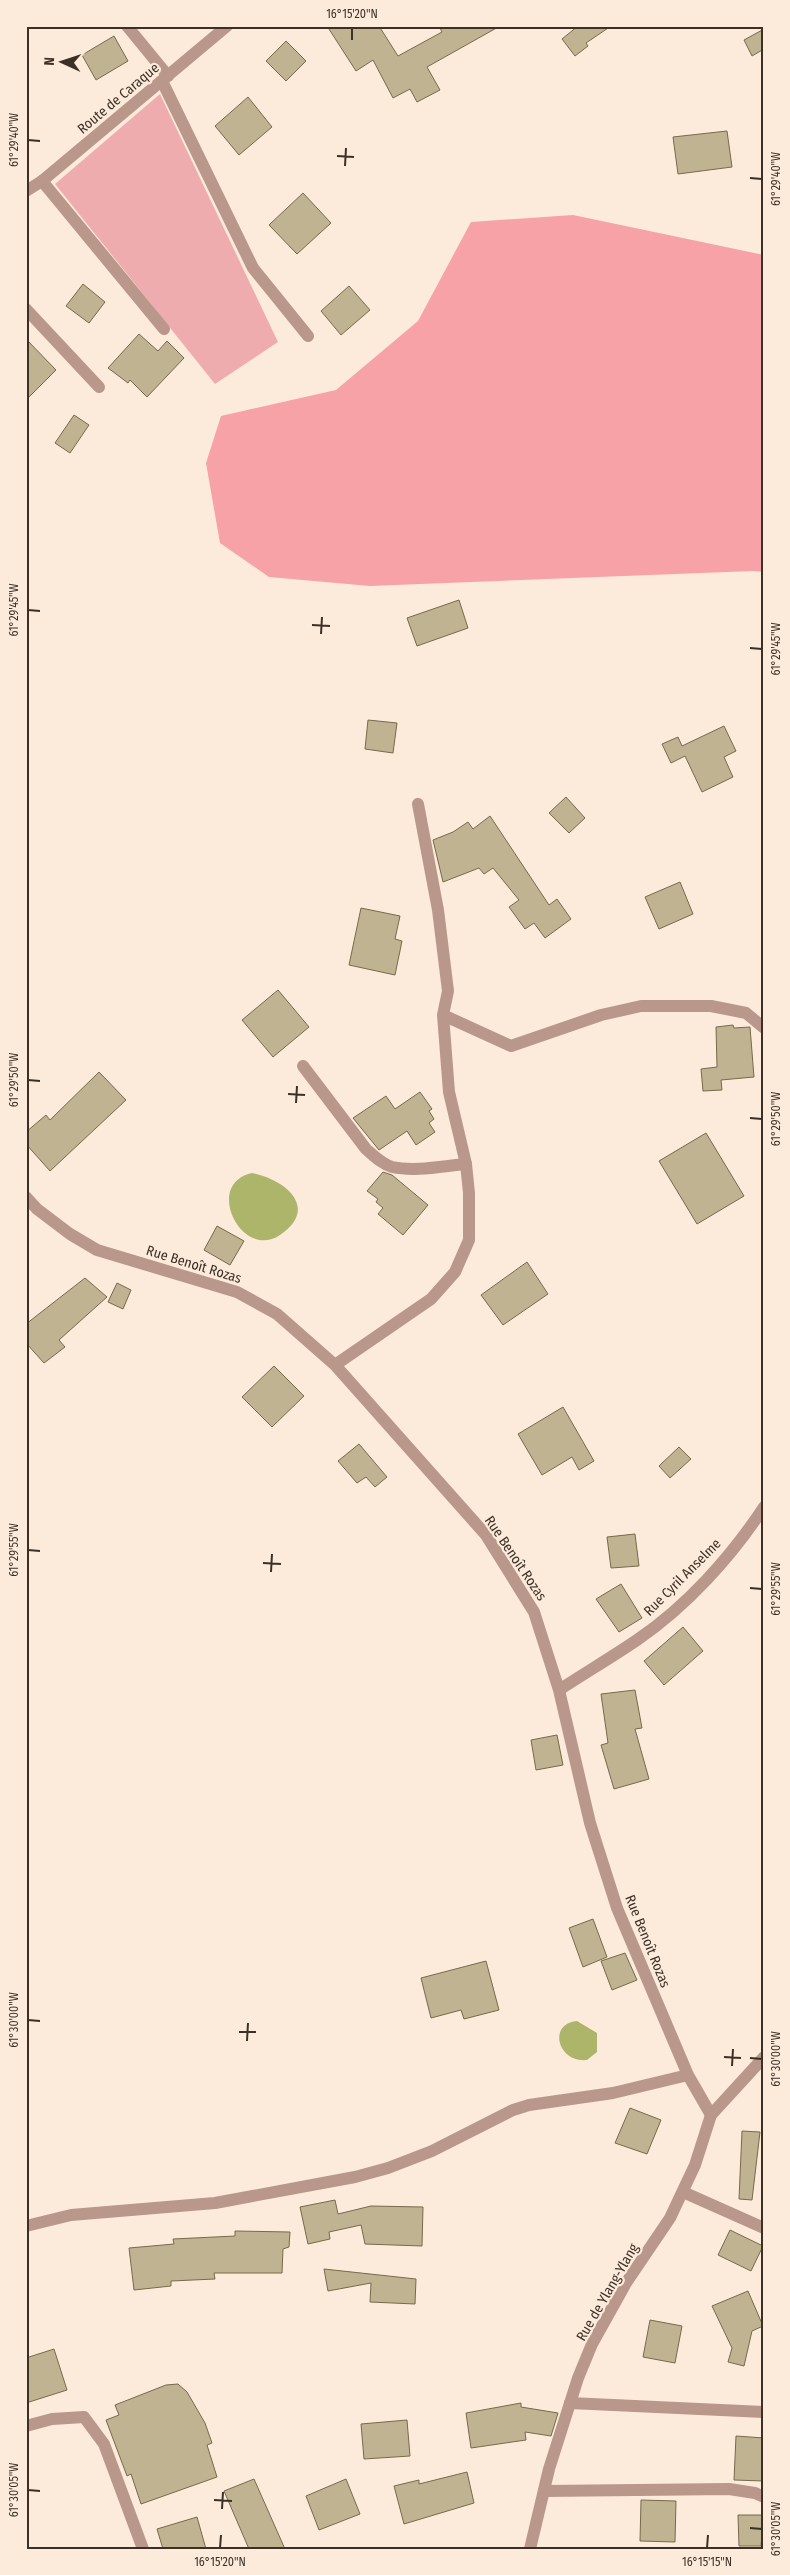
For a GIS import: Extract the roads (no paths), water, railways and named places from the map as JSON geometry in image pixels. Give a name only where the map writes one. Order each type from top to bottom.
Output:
[{"type":"street","points":[[126,26],[165,78],[253,268],[308,336]]},
{"type":"street","name":"Route de Caraque","points":[[26,191],[42,181],[227,26]]},
{"type":"street","points":[[42,181],[164,329]]},
{"type":"street","points":[[26,309],[99,387]]},
{"type":"street","points":[[335,1365],[431,1299],[454,1272],[469,1240],[469,1193],[466,1164],[449,1092],[443,1015],[448,991],[446,973],[438,910],[418,804]]},
{"type":"street","points":[[443,1015],[511,1046],[601,1015],[641,1006],[711,1006],[746,1013],[764,1028]]},
{"type":"street","points":[[303,1066],[366,1150],[379,1161],[392,1167],[418,1168],[466,1164]]},
{"type":"street","name":"Rue Benoît Rozas","points":[[26,1197],[37,1209],[70,1234],[97,1250],[237,1292],[277,1314],[335,1365],[486,1535],[534,1612],[560,1690],[590,1823],[617,1908],[688,2075],[711,2115]]},
{"type":"street","name":"Rue Cyril Anselme","points":[[560,1690],[638,1639],[675,1610],[726,1556],[764,1507]]},
{"type":"street","points":[[711,2115],[764,2056]]},
{"type":"street","points":[[26,2226],[70,2215],[216,2203],[354,2177],[388,2168],[432,2151],[488,2120],[529,2105],[613,2093],[688,2075]]},
{"type":"street","name":"Rue de Ylang-Ylang","points":[[530,2549],[549,2469],[578,2378],[602,2326],[626,2283],[670,2218],[695,2165],[711,2115]]},
{"type":"street","points":[[683,2192],[764,2228]]},
{"type":"street","points":[[570,2403],[764,2412]]},
{"type":"street","points":[[26,2426],[52,2419],[84,2417],[104,2444],[143,2549]]},
{"type":"street","points":[[544,2491],[729,2489],[755,2493],[764,2498]]}]
